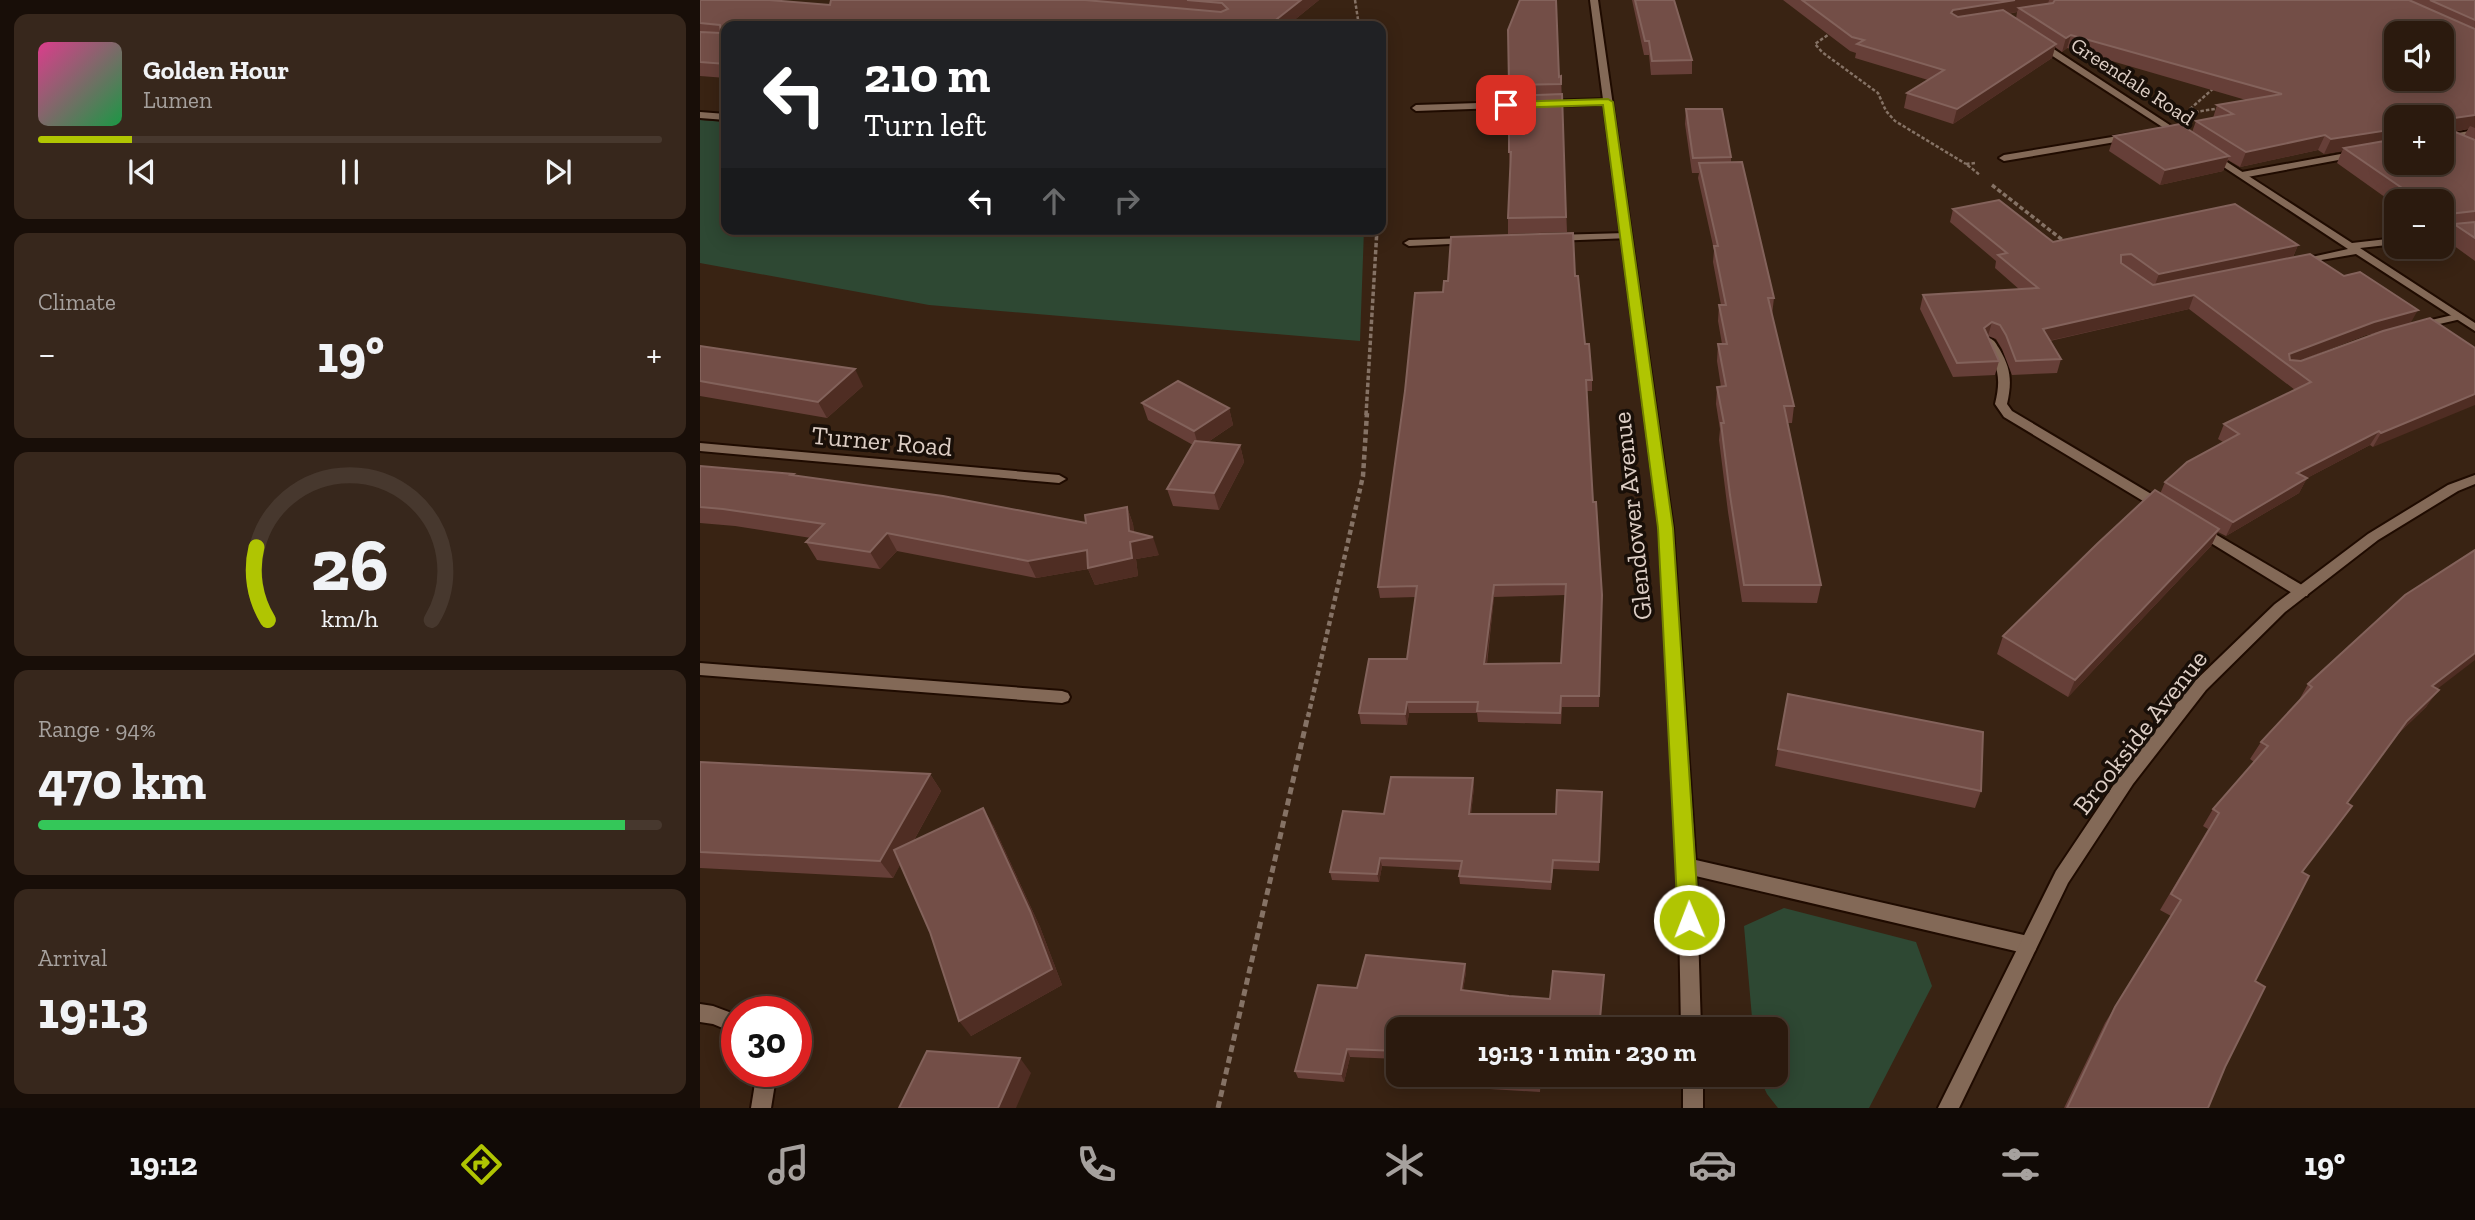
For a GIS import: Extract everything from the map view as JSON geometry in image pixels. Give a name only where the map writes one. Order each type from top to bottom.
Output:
[{"type":"street","name":"Glendower Avenue","points":[[1594,0],[1666,528],[1687,866],[1691,1017]]},
{"type":"street","name":"Greendale Road","points":[[2035,40],[2475,328]]},
{"type":"street","points":[[1416,107],[1608,102]]},
{"type":"street","points":[[700,115],[721,117]]},
{"type":"street","points":[[2160,132],[2173,130]]},
{"type":"street","points":[[2454,137],[2475,133]]},
{"type":"street","points":[[2004,158],[2147,134]]},
{"type":"street","points":[[2454,144],[2465,149]]},
{"type":"street","points":[[2242,176],[2369,152]]},
{"type":"street","points":[[2454,233],[2475,231]]},
{"type":"street","points":[[1545,239],[1626,236]]},
{"type":"street","points":[[1409,243],[1477,241]]},
{"type":"street","points":[[2288,265],[2384,243]]},
{"type":"street","points":[[2407,329],[2458,317]]},
{"type":"street","points":[[1989,341],[2006,371],[2007,380],[2001,404],[2008,414],[2302,592]]},
{"type":"street","name":"Turner Road","points":[[700,447],[1059,479]]},
{"type":"street","name":"Brookside Avenue","points":[[1948,1108],[2062,877],[2127,779],[2200,686],[2280,608],[2373,537],[2453,488],[2475,479]]},
{"type":"street","points":[[700,669],[1062,697]]},
{"type":"street","points":[[1687,866],[2028,945]]},
{"type":"street","points":[[700,1013],[721,1018]]},
{"type":"street","points":[[761,1108],[764,1087]]},
{"type":"street","points":[[1693,1087],[1693,1108]]},
{"type":"path","points":[[1356,0],[1358,21]]},
{"type":"path","points":[[1835,30],[1815,44],[1830,63],[1879,93],[1887,113],[1912,132],[1966,164],[2074,250]]},
{"type":"path","points":[[2222,81],[2184,114],[2224,107]]},
{"type":"path","points":[[1966,164],[2004,158]]},
{"type":"path","points":[[1218,1108],[1363,477],[1377,235]]},
{"type":"green space","points":[[700,120],[721,122],[721,235],[1364,235],[1360,341],[929,305],[700,263]]},
{"type":"green space","points":[[1784,908],[1916,942],[1932,986],[1869,1108],[1778,1108],[1767,1094],[1764,1087],[1788,1087],[1788,1017],[1752,1017],[1744,926]]},
{"type":"building","points":[[700,0],[769,0],[830,5],[831,0],[1085,0],[1221,12],[1228,9],[1222,3],[1187,0],[1301,0],[1274,21],[721,21],[721,33],[720,25],[700,23]]},
{"type":"building","points":[[1520,0],[1556,0],[1561,84],[1509,85],[1508,30]]},
{"type":"building","points":[[1635,0],[1674,0],[1692,60],[1652,61],[1649,41],[1645,41]]},
{"type":"building","points":[[1802,0],[2015,0],[1953,10],[1951,13],[1958,17],[2003,10],[2056,44],[1957,109],[1907,93],[1944,70],[1857,44],[1864,40],[1852,37]]},
{"type":"building","points":[[2055,0],[2409,0],[2475,29],[2475,115],[2454,118],[2454,105],[2384,105],[2384,131],[2331,139],[2325,135],[2246,152],[2196,121],[2233,114],[2217,105],[2282,94],[2071,35],[2066,38],[2019,8],[2053,3]]},
{"type":"building","points":[[2430,0],[2475,0],[2475,20]]},
{"type":"building","points":[[700,32],[721,33],[721,64],[700,62]]},
{"type":"building","points":[[1562,94],[1566,217],[1508,218],[1511,152],[1509,96]]},
{"type":"building","points":[[1686,109],[1722,109],[1731,157],[1693,158]]},
{"type":"building","points":[[2180,124],[2229,156],[2165,170],[2114,136]]},
{"type":"building","points":[[2454,131],[2475,140],[2475,211],[2454,213],[2454,189],[2404,189],[2344,148],[2384,141],[2384,175],[2454,175]]},
{"type":"building","points":[[1742,162],[1774,298],[1768,298],[1794,406],[1784,406],[1821,585],[1744,585],[1717,387],[1726,386],[1718,344],[1727,344],[1719,305],[1726,305],[1714,246],[1718,246],[1699,163]]},
{"type":"building","points":[[1999,200],[2053,242],[2235,204],[2298,245],[2159,274],[2131,254],[2121,255],[2121,263],[2153,285],[2310,254],[2344,276],[2360,272],[2418,310],[2374,322],[2289,354],[2290,360],[2301,361],[2383,331],[2430,318],[2475,348],[2475,394],[2381,433],[2379,431],[2297,473],[2307,478],[2233,522],[2165,482],[2187,462],[2239,434],[2224,424],[2311,382],[2194,295],[2043,329],[2061,359],[2016,361],[2000,325],[1992,322],[1984,328],[1999,361],[1957,363],[1923,295],[2038,288],[1998,255],[2007,253],[1953,209]]},
{"type":"building","points":[[2475,222],[2475,238],[2454,224]]},
{"type":"building","points":[[1573,233],[1575,276],[1578,276],[1585,344],[1589,344],[1592,380],[1586,380],[1602,595],[1599,696],[1561,696],[1560,713],[1477,711],[1478,702],[1407,702],[1405,714],[1359,713],[1369,659],[1407,659],[1417,586],[1378,587],[1405,391],[1415,293],[1443,292],[1444,281],[1448,281],[1451,237]],"holes":[[[1566,584],[1561,663],[1484,664],[1494,585]]]},
{"type":"building","points":[[700,346],[855,369],[818,402],[700,381]]},
{"type":"building","points":[[1178,381],[1229,408],[1194,431],[1142,403]]},
{"type":"building","points":[[1195,441],[1240,445],[1214,493],[1167,489]]},
{"type":"building","points":[[700,466],[793,474],[791,475],[943,496],[1086,523],[1085,515],[1127,507],[1129,531],[1153,537],[1130,542],[1132,558],[1088,568],[1087,550],[1028,561],[887,533],[870,552],[806,542],[824,524],[700,507]]},
{"type":"building","points":[[2155,490],[2219,529],[2075,680],[2003,636],[2097,544]]},
{"type":"building","points":[[2475,550],[2475,653],[2432,686],[2439,690],[2407,721],[2347,803],[2352,806],[2302,872],[2309,876],[2255,981],[2265,987],[2208,1108],[2067,1108],[2115,1007],[2181,900],[2171,894],[2219,813],[2213,809],[2268,746],[2261,742],[2312,687],[2308,684],[2405,595]]},
{"type":"building","points":[[1788,694],[1983,732],[1981,791],[1778,749]]},
{"type":"building","points":[[700,762],[930,774],[880,861],[700,852]]},
{"type":"building","points":[[1391,777],[1473,778],[1469,814],[1556,814],[1557,790],[1602,792],[1599,862],[1553,860],[1551,882],[1459,876],[1462,861],[1380,858],[1377,874],[1330,872],[1343,811],[1384,814]]},
{"type":"building","points":[[983,808],[1030,911],[1052,969],[959,1021],[930,932],[894,850]]},
{"type":"building","points":[[1366,955],[1465,964],[1461,990],[1509,996],[1550,999],[1553,971],[1604,975],[1600,1017],[1386,1017],[1386,1051],[1347,1049],[1341,1074],[1295,1071],[1318,985],[1357,988]]},
{"type":"building","points":[[927,1051],[1020,1058],[998,1108],[899,1108]]},
{"type":"route","points":[[1506,105],[1608,102],[1666,528],[1689,920]]}]
